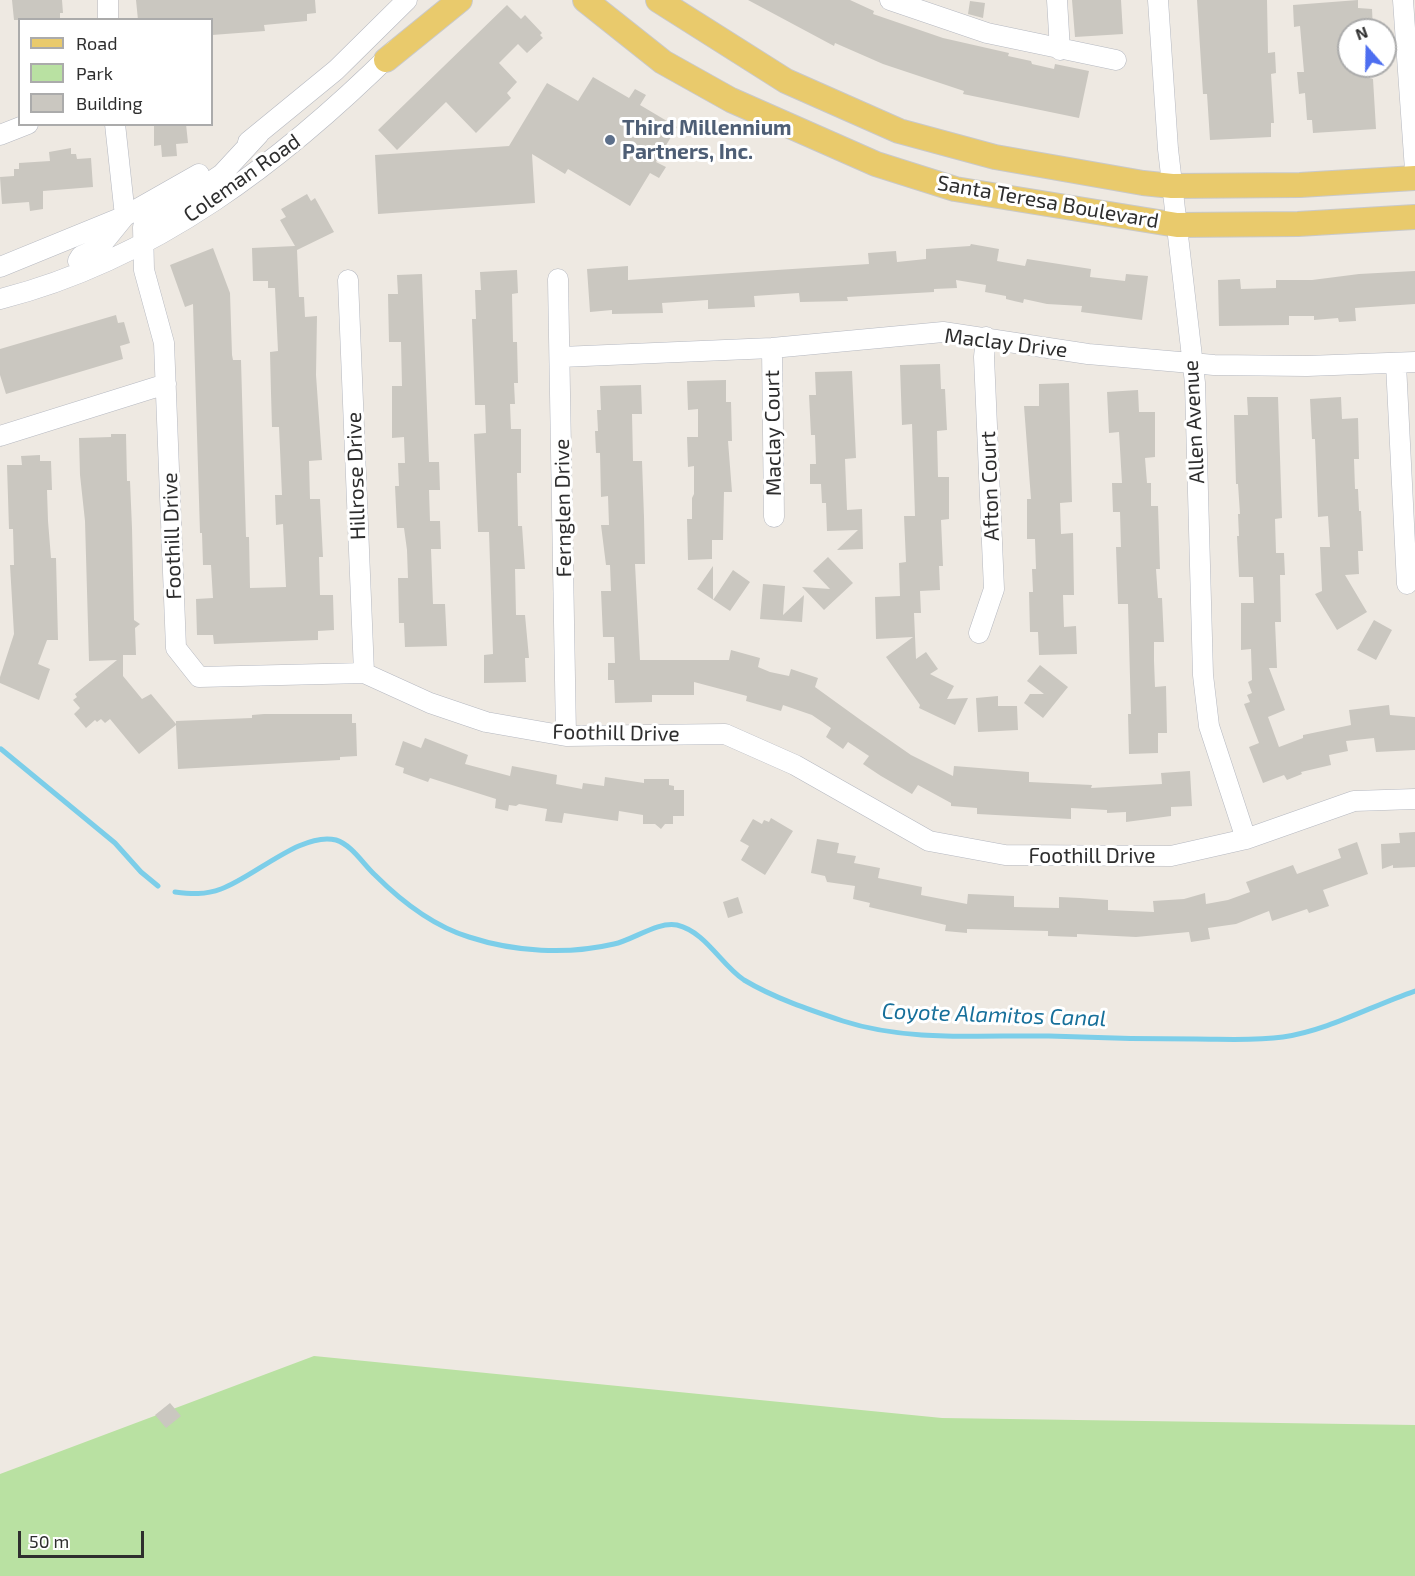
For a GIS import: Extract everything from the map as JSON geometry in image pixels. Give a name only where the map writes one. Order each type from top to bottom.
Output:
[{"type":"main road","points":[[386,60],[460,0]]},
{"type":"main road","name":"Santa Teresa Boulevard","points":[[658,0],[786,81],[899,130],[995,157],[1172,186],[1300,185],[1415,178]]},
{"type":"main road","name":"Santa Teresa Boulevard","points":[[585,1],[663,62],[731,100],[876,164],[955,189],[1177,225],[1298,224],[1415,217]]},
{"type":"street","points":[[108,0],[108,18]]},
{"type":"street","name":"Coleman Road","points":[[0,267],[125,216],[191,179],[260,134],[336,70],[407,0]]},
{"type":"street","name":"Coleman Road","points":[[0,299],[66,277],[142,244],[210,205],[277,157],[336,107],[447,0]]},
{"type":"street","points":[[890,0],[921,6],[987,33],[1116,60]]},
{"type":"street","points":[[1057,0],[1060,50]]},
{"type":"street","name":"Allen Avenue","points":[[1158,0],[1172,186],[1192,363],[1203,675],[1209,726],[1246,839]]},
{"type":"street","points":[[1403,0],[1411,40],[1415,170]]},
{"type":"street","points":[[0,135],[23,126]]},
{"type":"street","points":[[66,277],[81,256],[99,248],[110,238],[125,216],[115,126]]},
{"type":"street","points":[[142,244],[143,227],[222,174],[260,134]]},
{"type":"street","name":"Foothill Drive","points":[[142,244],[144,270],[164,343],[176,648],[200,677],[364,673],[430,703],[486,722],[566,736],[725,734],[795,765],[929,841],[1005,855],[1171,856],[1246,839],[1354,801],[1415,799]]},
{"type":"street","name":"Fernglen Drive","points":[[558,279],[566,736]]},
{"type":"street","name":"Hillrose Drive","points":[[348,280],[364,673]]},
{"type":"street","name":"Maclay Drive","points":[[561,357],[772,348],[943,332],[1088,354],[1192,363],[1307,366],[1405,363]]},
{"type":"street","name":"Afton Court","points":[[979,633],[994,589],[984,357],[986,337]]},
{"type":"street","name":"Maclay Court","points":[[772,348],[774,517]]},
{"type":"street","points":[[1405,363],[1407,584]]},
{"type":"street","points":[[0,436],[166,384]]},
{"type":"green space","points":[[314,1356],[942,1418],[1415,1425],[1415,1576],[0,1576],[0,1474]]},
{"type":"building","points":[[12,0],[62,0],[63,13],[60,13],[60,18],[18,18],[14,20]]},
{"type":"building","points":[[136,0],[315,0],[316,13],[307,14],[307,21],[264,25],[265,31],[213,35],[213,18],[138,18]]},
{"type":"building","points":[[748,0],[850,0],[874,11],[873,14],[943,38],[1009,53],[1008,56],[1054,69],[1055,64],[1089,71],[1079,118],[963,94],[964,91],[883,64],[835,43],[834,46]]},
{"type":"building","points":[[1072,0],[1121,0],[1123,34],[1075,37]]},
{"type":"building","points":[[1197,0],[1267,0],[1268,53],[1275,52],[1276,73],[1271,74],[1274,123],[1271,123],[1271,137],[1210,140],[1207,94],[1203,94]]},
{"type":"building","points":[[1358,0],[1358,8],[1372,9],[1372,18],[1337,18],[1337,78],[1373,79],[1376,129],[1313,133],[1312,120],[1307,120],[1305,93],[1299,94],[1297,72],[1304,72],[1300,26],[1294,27],[1293,5]]},
{"type":"building","points":[[970,1],[985,3],[983,18],[968,14]]},
{"type":"building","points":[[507,5],[521,19],[525,15],[542,33],[540,35],[543,38],[527,53],[518,44],[499,63],[517,82],[507,93],[511,98],[476,133],[446,102],[397,150],[378,130]]},
{"type":"building","points":[[593,77],[629,98],[635,89],[646,95],[640,105],[677,127],[656,162],[666,167],[659,178],[650,173],[630,206],[568,169],[565,174],[532,154],[535,203],[378,214],[375,155],[509,146],[547,83],[578,101]]},
{"type":"building","points":[[154,126],[186,126],[188,143],[176,144],[177,156],[162,157],[161,145],[154,146]]},
{"type":"building","points":[[71,148],[71,154],[76,154],[77,159],[91,158],[93,187],[43,191],[43,209],[30,211],[29,202],[2,204],[0,177],[14,176],[14,169],[19,169],[19,163],[50,161],[49,152]]},
{"type":"building","points":[[307,194],[311,201],[315,198],[334,232],[297,250],[299,297],[304,297],[305,317],[317,316],[316,375],[322,460],[309,461],[310,499],[320,499],[323,557],[319,557],[320,595],[333,595],[334,630],[318,631],[318,640],[214,644],[213,635],[197,635],[196,599],[213,598],[211,565],[203,565],[202,533],[200,533],[193,304],[185,307],[170,265],[213,248],[230,293],[232,355],[233,360],[241,360],[246,537],[249,537],[250,588],[286,587],[283,524],[276,525],[275,495],[282,495],[279,427],[272,427],[270,352],[278,351],[275,288],[268,288],[268,281],[253,281],[252,248],[295,246],[280,220],[286,217],[281,209]]},
{"type":"building","points":[[971,244],[999,249],[997,261],[1025,266],[1027,259],[1091,269],[1090,277],[1125,281],[1126,274],[1148,276],[1142,320],[1081,312],[1082,306],[1047,304],[1024,299],[1023,303],[1006,299],[1006,296],[985,292],[986,285],[956,280],[957,288],[934,289],[934,292],[847,297],[848,301],[800,302],[799,293],[754,296],[755,307],[708,309],[708,300],[662,303],[663,313],[612,314],[612,310],[590,312],[587,269],[628,266],[628,280],[869,264],[868,253],[896,251],[897,262],[926,259],[926,249],[970,246]]},
{"type":"building","points":[[517,270],[518,293],[512,294],[513,342],[517,342],[518,383],[514,383],[515,404],[510,404],[511,429],[521,429],[521,473],[517,473],[518,526],[522,526],[525,569],[515,569],[516,615],[525,615],[529,658],[525,658],[526,682],[484,683],[484,655],[493,654],[489,532],[478,532],[474,434],[486,433],[485,405],[475,405],[472,319],[476,319],[475,290],[481,290],[480,272]]},
{"type":"building","points":[[1415,271],[1415,304],[1355,308],[1356,321],[1339,322],[1338,318],[1314,320],[1314,316],[1289,316],[1289,325],[1219,326],[1218,280],[1240,279],[1241,289],[1276,288],[1276,280],[1312,280],[1359,274]]},
{"type":"building","points":[[422,274],[429,462],[439,462],[440,490],[429,490],[430,521],[440,521],[441,549],[431,549],[433,604],[445,604],[447,646],[405,647],[404,623],[399,623],[398,578],[408,578],[407,550],[404,528],[397,528],[395,486],[399,486],[398,463],[405,463],[404,437],[392,438],[392,386],[402,386],[401,342],[389,342],[388,294],[398,294],[397,275]]},
{"type":"building","points":[[116,315],[118,323],[124,322],[130,343],[120,346],[123,359],[6,394],[0,375],[0,349]]},
{"type":"building","points":[[940,364],[941,389],[945,389],[947,430],[937,431],[938,477],[949,477],[949,519],[941,520],[943,566],[939,566],[940,590],[920,591],[921,613],[914,613],[916,659],[926,652],[938,669],[930,674],[954,686],[947,699],[968,698],[955,725],[919,708],[920,705],[886,657],[913,637],[876,639],[875,597],[900,596],[899,563],[906,562],[904,516],[915,516],[912,424],[902,425],[900,365]]},
{"type":"building","points":[[852,371],[856,458],[845,459],[847,510],[862,509],[863,549],[837,550],[858,530],[827,531],[826,503],[822,503],[821,484],[810,484],[810,464],[816,464],[815,435],[811,435],[809,395],[816,395],[815,372]]},
{"type":"building","points":[[726,380],[726,402],[731,402],[732,441],[728,441],[732,492],[724,492],[723,540],[712,540],[712,559],[688,560],[687,519],[692,519],[694,466],[688,467],[687,437],[698,437],[698,409],[688,410],[687,381]]},
{"type":"building","points":[[1069,383],[1072,502],[1060,503],[1061,534],[1073,533],[1074,595],[1063,595],[1064,627],[1076,626],[1077,654],[1039,655],[1038,632],[1030,632],[1029,592],[1033,592],[1032,569],[1036,569],[1035,539],[1027,539],[1027,499],[1031,499],[1024,406],[1039,406],[1039,384]]},
{"type":"building","points":[[641,385],[642,414],[632,414],[633,461],[642,461],[644,517],[645,564],[635,564],[640,660],[729,660],[731,650],[760,658],[758,667],[770,672],[789,676],[791,669],[818,678],[815,687],[911,755],[953,776],[954,766],[1029,772],[1029,782],[1092,785],[1091,788],[1162,784],[1161,773],[1190,771],[1192,806],[1171,807],[1171,816],[1126,822],[1126,812],[1107,813],[1107,810],[1071,808],[1071,819],[977,814],[977,808],[951,806],[951,803],[918,785],[912,794],[863,764],[869,756],[848,742],[843,749],[826,737],[831,728],[812,715],[783,705],[781,711],[746,701],[747,696],[694,682],[694,695],[652,695],[652,702],[615,703],[614,680],[608,680],[608,663],[615,663],[614,637],[603,637],[601,591],[611,591],[610,565],[606,565],[601,525],[609,525],[608,496],[601,497],[600,453],[596,453],[595,431],[598,431],[597,410],[601,410],[600,386]]},
{"type":"building","points":[[1138,390],[1139,412],[1155,412],[1155,457],[1145,458],[1147,483],[1151,483],[1151,506],[1158,506],[1160,569],[1156,569],[1158,598],[1162,598],[1164,642],[1154,642],[1155,687],[1166,686],[1167,733],[1158,733],[1158,753],[1129,754],[1128,714],[1131,714],[1128,604],[1118,604],[1116,547],[1121,547],[1120,512],[1113,512],[1112,483],[1122,483],[1119,432],[1109,433],[1107,392]]},
{"type":"building","points":[[1247,397],[1278,397],[1282,518],[1275,519],[1276,553],[1284,553],[1285,575],[1280,575],[1281,622],[1275,622],[1277,668],[1269,668],[1285,710],[1268,717],[1279,747],[1303,738],[1303,735],[1351,725],[1349,710],[1389,705],[1390,715],[1415,717],[1415,750],[1376,752],[1374,738],[1346,741],[1348,751],[1329,755],[1331,765],[1301,772],[1302,774],[1287,780],[1284,775],[1263,783],[1249,747],[1259,743],[1244,704],[1250,702],[1247,695],[1252,693],[1248,682],[1252,680],[1251,649],[1241,650],[1241,603],[1254,603],[1253,577],[1239,577],[1237,536],[1239,536],[1238,514],[1240,514],[1238,484],[1236,484],[1234,415],[1248,415]]},
{"type":"building","points":[[1341,397],[1342,419],[1358,418],[1359,459],[1354,459],[1355,489],[1358,489],[1359,511],[1361,511],[1363,551],[1358,551],[1359,574],[1345,575],[1367,612],[1337,630],[1315,594],[1322,591],[1320,547],[1330,547],[1328,516],[1318,517],[1315,439],[1312,439],[1310,399]]},
{"type":"building","points":[[111,434],[126,434],[127,481],[130,481],[134,620],[140,624],[135,628],[136,655],[123,655],[123,676],[142,699],[151,694],[176,724],[176,721],[252,718],[252,715],[264,714],[352,714],[352,723],[356,723],[357,756],[340,757],[340,760],[178,769],[176,725],[139,754],[110,719],[105,723],[101,719],[97,722],[95,720],[86,728],[74,714],[80,708],[73,700],[77,697],[75,694],[117,660],[89,661],[85,521],[79,438],[111,437]]},
{"type":"building","points":[[40,455],[40,461],[51,461],[52,490],[47,490],[48,521],[51,558],[56,558],[58,640],[47,640],[38,664],[50,669],[39,700],[0,683],[0,677],[14,634],[10,565],[14,565],[13,529],[9,529],[7,465],[22,465],[21,456]]},
{"type":"building","points":[[828,557],[853,583],[824,610],[802,587],[830,589],[813,571]]},
{"type":"building","points":[[713,566],[713,600],[697,589]]},
{"type":"building","points":[[733,570],[750,582],[730,611],[713,600]]},
{"type":"building","points":[[763,584],[785,586],[783,615],[804,595],[802,622],[760,619]]},
{"type":"building","points":[[1374,620],[1392,630],[1376,660],[1357,650]]},
{"type":"building","points":[[1040,665],[1068,687],[1043,718],[1024,703],[1030,694],[1044,694],[1027,681]]},
{"type":"building","points":[[998,696],[998,706],[1017,706],[1018,730],[978,732],[976,698]]},
{"type":"building","points":[[425,738],[468,755],[465,764],[510,776],[512,766],[557,775],[556,784],[582,789],[583,783],[604,786],[605,777],[644,783],[644,779],[669,779],[669,785],[674,786],[674,790],[684,790],[684,816],[673,816],[673,824],[665,824],[661,829],[655,824],[643,824],[643,815],[619,811],[618,821],[564,813],[562,823],[545,821],[547,809],[519,804],[509,805],[508,811],[495,808],[496,799],[430,778],[428,782],[403,773],[404,768],[395,765],[403,741],[421,748]]},
{"type":"building","points":[[771,818],[793,831],[765,875],[741,860],[749,846],[740,841],[753,819],[762,824],[764,820],[769,822]]},
{"type":"building","points":[[1415,832],[1415,867],[1393,868],[1393,865],[1382,869],[1381,844],[1400,843],[1399,833]]},
{"type":"building","points":[[817,839],[839,843],[837,853],[856,856],[854,863],[880,868],[878,878],[922,887],[921,895],[967,904],[968,894],[1014,896],[1014,907],[1059,908],[1059,897],[1108,900],[1108,910],[1154,912],[1153,901],[1184,899],[1205,893],[1206,904],[1228,900],[1250,892],[1246,882],[1293,865],[1297,874],[1341,858],[1338,849],[1357,842],[1368,874],[1323,890],[1329,906],[1309,913],[1307,909],[1272,921],[1269,911],[1236,924],[1208,928],[1210,939],[1191,942],[1189,932],[1136,937],[1077,934],[1077,937],[1048,936],[1048,931],[967,929],[967,933],[945,931],[946,925],[869,907],[870,903],[853,899],[855,886],[827,882],[825,876],[811,873]]},
{"type":"building","points":[[738,897],[743,913],[728,918],[723,902]]},
{"type":"building","points":[[170,1403],[181,1416],[166,1428],[155,1415]]},
{"type":"waterway","name":"Coyote Alamitos Canal","points":[[1,749],[115,843],[141,872],[158,886]]},
{"type":"waterway","name":"Coyote Alamitos Canal","points":[[175,892],[198,894],[215,891],[308,842],[323,839],[336,840],[352,850],[385,885],[418,912],[469,937],[523,949],[578,950],[614,944],[654,928],[677,925],[696,934],[736,974],[767,992],[843,1021],[868,1028],[919,1035],[1159,1039],[1272,1038],[1317,1029],[1415,991]]},
{"type":"place","name":"Third Millennium Partners, Inc.","points":[[610,140]]}]
